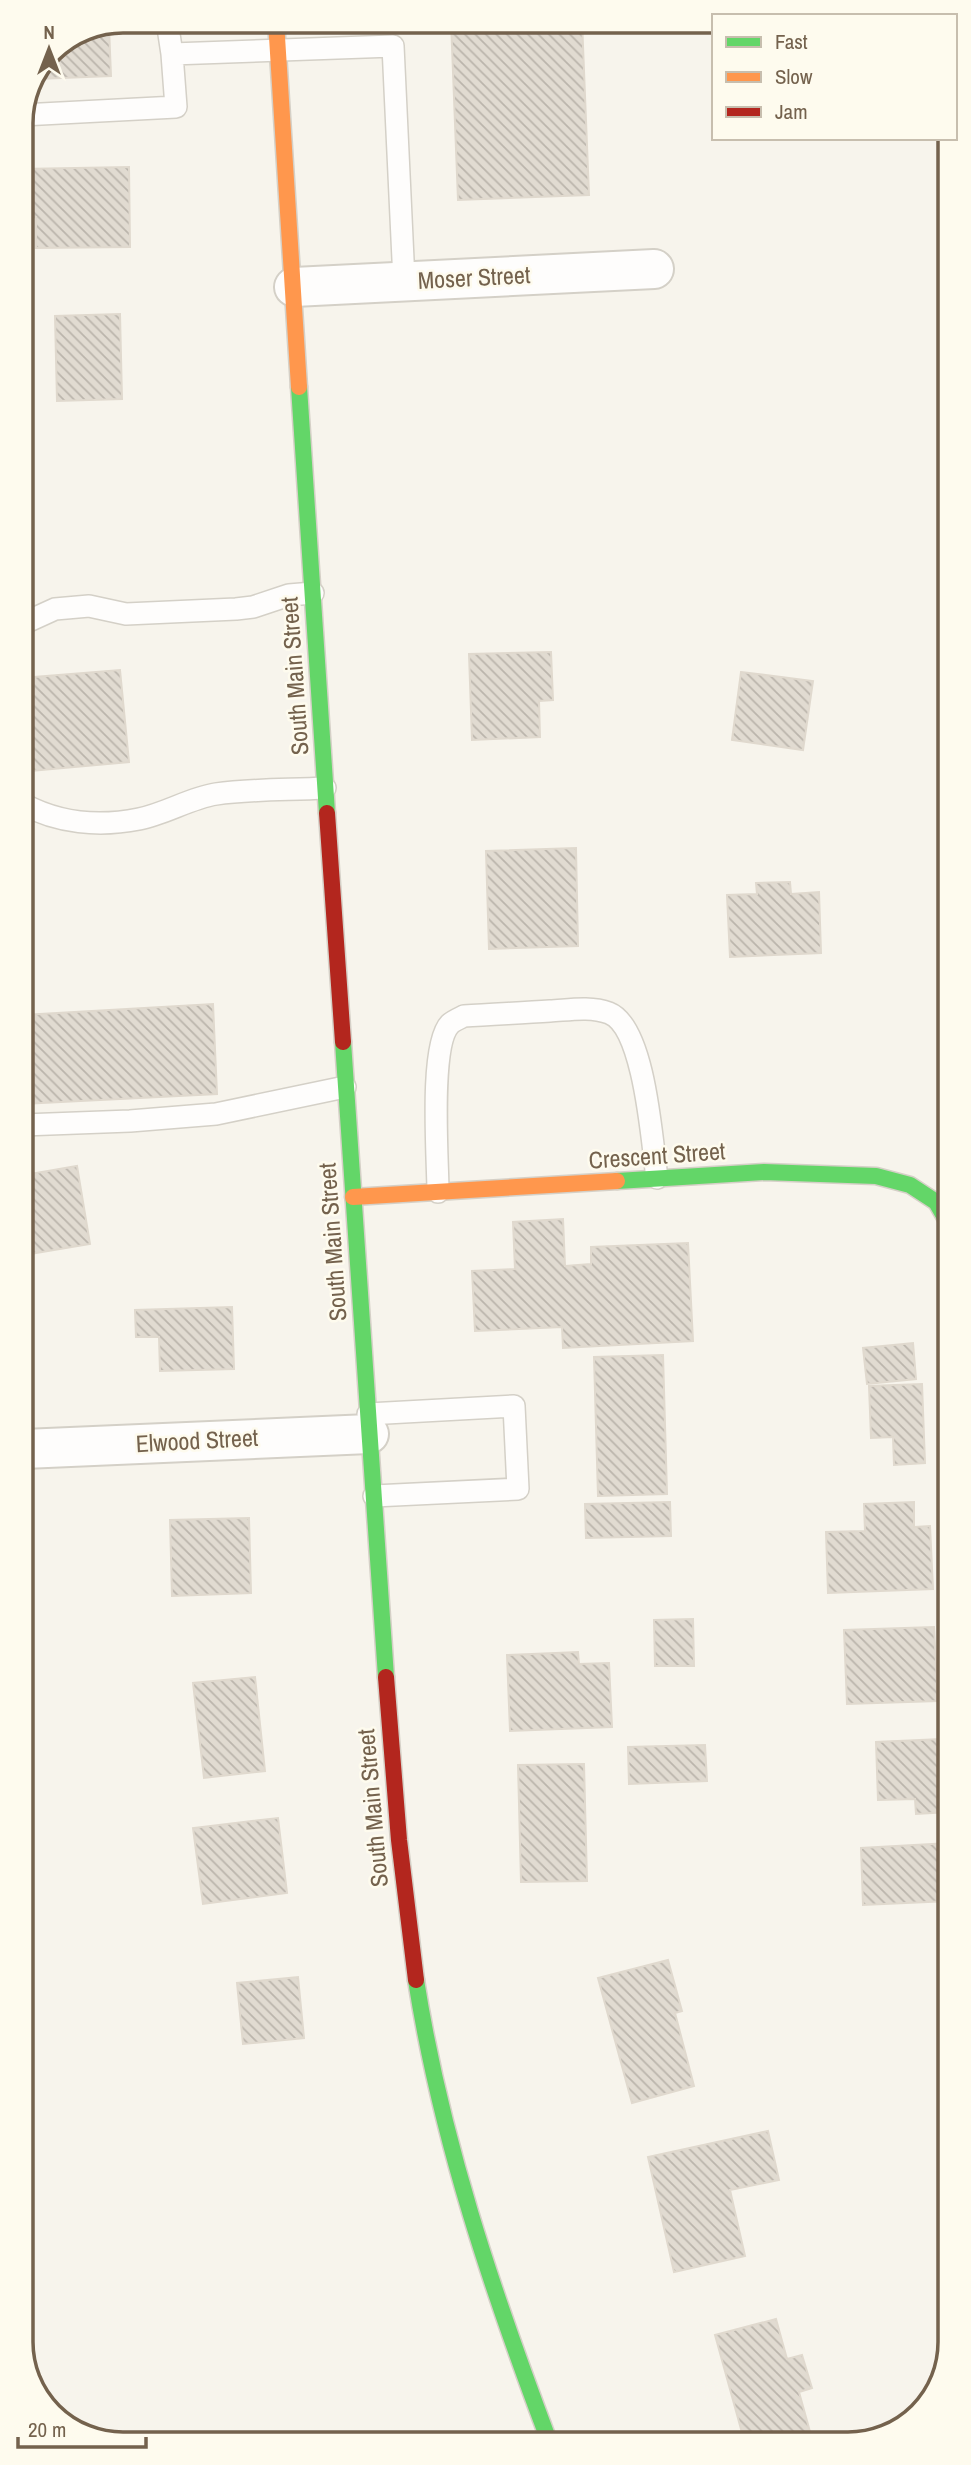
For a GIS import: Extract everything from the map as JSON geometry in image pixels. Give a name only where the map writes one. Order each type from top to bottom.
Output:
[{"type":"main road","name":"South Main Street","points":[[276,33],[345,1087],[404,1905],[425,2036],[449,2140],[480,2246],[546,2432]]},
{"type":"main road","name":"Crescent Street","points":[[353,1197],[764,1172],[876,1176],[910,1185],[938,1205]]},
{"type":"street","name":"Moser Street","points":[[294,287],[654,269]]},
{"type":"street","name":"Elwood Street","points":[[33,1448],[368,1424]]},
{"type":"lane","points":[[34,114],[176,107],[169,33]]},
{"type":"lane","points":[[172,54],[393,46],[404,282]]},
{"type":"lane","points":[[33,619],[55,609],[89,606],[126,614],[236,609],[253,607],[289,594],[313,593]]},
{"type":"lane","points":[[33,809],[59,819],[97,822],[139,819],[215,794],[325,788]]},
{"type":"lane","points":[[438,1192],[437,1066],[442,1040],[449,1025],[464,1016],[589,1009],[610,1013],[624,1024],[634,1045],[645,1090],[657,1178]]},
{"type":"lane","points":[[33,1125],[216,1114],[345,1087]]},
{"type":"lane","points":[[368,1424],[514,1406],[518,1489],[374,1496]]},
{"type":"building","points":[[451,33],[582,33],[589,195],[458,200]]},
{"type":"building","points":[[109,35],[111,76],[84,77],[84,43]]},
{"type":"building","points":[[129,167],[130,247],[36,248],[33,169]]},
{"type":"building","points":[[120,314],[122,399],[57,401],[55,316]]},
{"type":"building","points":[[551,652],[553,700],[539,701],[540,737],[472,740],[469,654]]},
{"type":"building","points":[[120,670],[129,762],[33,771],[33,677]]},
{"type":"building","points":[[741,672],[813,681],[803,750],[732,740]]},
{"type":"building","points":[[576,848],[578,946],[489,949],[486,851]]},
{"type":"building","points":[[790,882],[791,894],[819,892],[821,953],[730,957],[727,895],[757,894],[756,883]]},
{"type":"building","points":[[213,1004],[217,1094],[33,1103],[33,1014]]},
{"type":"building","points":[[77,1166],[90,1244],[33,1254],[33,1173]]},
{"type":"building","points":[[563,1219],[565,1266],[591,1264],[591,1247],[688,1243],[693,1341],[563,1348],[562,1327],[475,1331],[472,1271],[515,1269],[513,1222]]},
{"type":"building","points":[[232,1307],[234,1369],[160,1371],[159,1337],[136,1337],[135,1310]]},
{"type":"building","points":[[913,1343],[916,1379],[867,1384],[863,1348]]},
{"type":"building","points":[[663,1355],[667,1494],[598,1496],[594,1357]]},
{"type":"building","points":[[922,1384],[925,1463],[894,1465],[893,1437],[871,1438],[869,1386]]},
{"type":"building","points":[[670,1502],[671,1536],[586,1538],[585,1504]]},
{"type":"building","points":[[914,1502],[914,1527],[930,1526],[933,1589],[828,1593],[826,1532],[865,1531],[864,1504]]},
{"type":"building","points":[[249,1518],[251,1593],[172,1596],[170,1520]]},
{"type":"building","points":[[693,1619],[694,1666],[655,1666],[654,1620]]},
{"type":"building","points":[[934,1627],[938,1701],[847,1704],[844,1630]]},
{"type":"building","points":[[578,1652],[579,1664],[609,1663],[612,1727],[510,1731],[507,1655]]},
{"type":"building","points":[[255,1677],[265,1771],[204,1778],[193,1683]]},
{"type":"building","points":[[938,1739],[938,1813],[916,1814],[915,1799],[878,1800],[876,1742]]},
{"type":"building","points":[[705,1745],[707,1781],[629,1784],[628,1747]]},
{"type":"building","points":[[584,1764],[587,1881],[521,1882],[518,1765]]},
{"type":"building","points":[[278,1818],[287,1893],[203,1904],[193,1828]]},
{"type":"building","points":[[938,1844],[938,1902],[863,1905],[861,1848]]},
{"type":"building","points":[[668,1960],[682,2011],[675,2013],[694,2086],[632,2103],[598,1978]]},
{"type":"building","points":[[298,1977],[304,2038],[243,2044],[237,1983]]},
{"type":"building","points":[[768,2131],[779,2180],[730,2190],[745,2256],[674,2272],[648,2157]]},
{"type":"building","points":[[776,2319],[787,2359],[802,2355],[812,2388],[799,2392],[810,2432],[742,2432],[715,2335]]},
{"type":"traffic: fast","points":[[299,387],[327,813]]},
{"type":"traffic: fast","points":[[343,1042],[386,1677]]},
{"type":"traffic: fast","points":[[617,1181],[764,1172],[876,1176],[910,1185],[938,1205]]},
{"type":"traffic: fast","points":[[416,1980],[439,2098],[454,2156],[488,2271],[546,2432]]},
{"type":"traffic: slow","points":[[277,33],[299,387]]},
{"type":"traffic: slow","points":[[353,1197],[617,1181]]},
{"type":"traffic: jam","points":[[327,813],[343,1042]]},
{"type":"traffic: jam","points":[[386,1677],[399,1840],[416,1980]]}]
